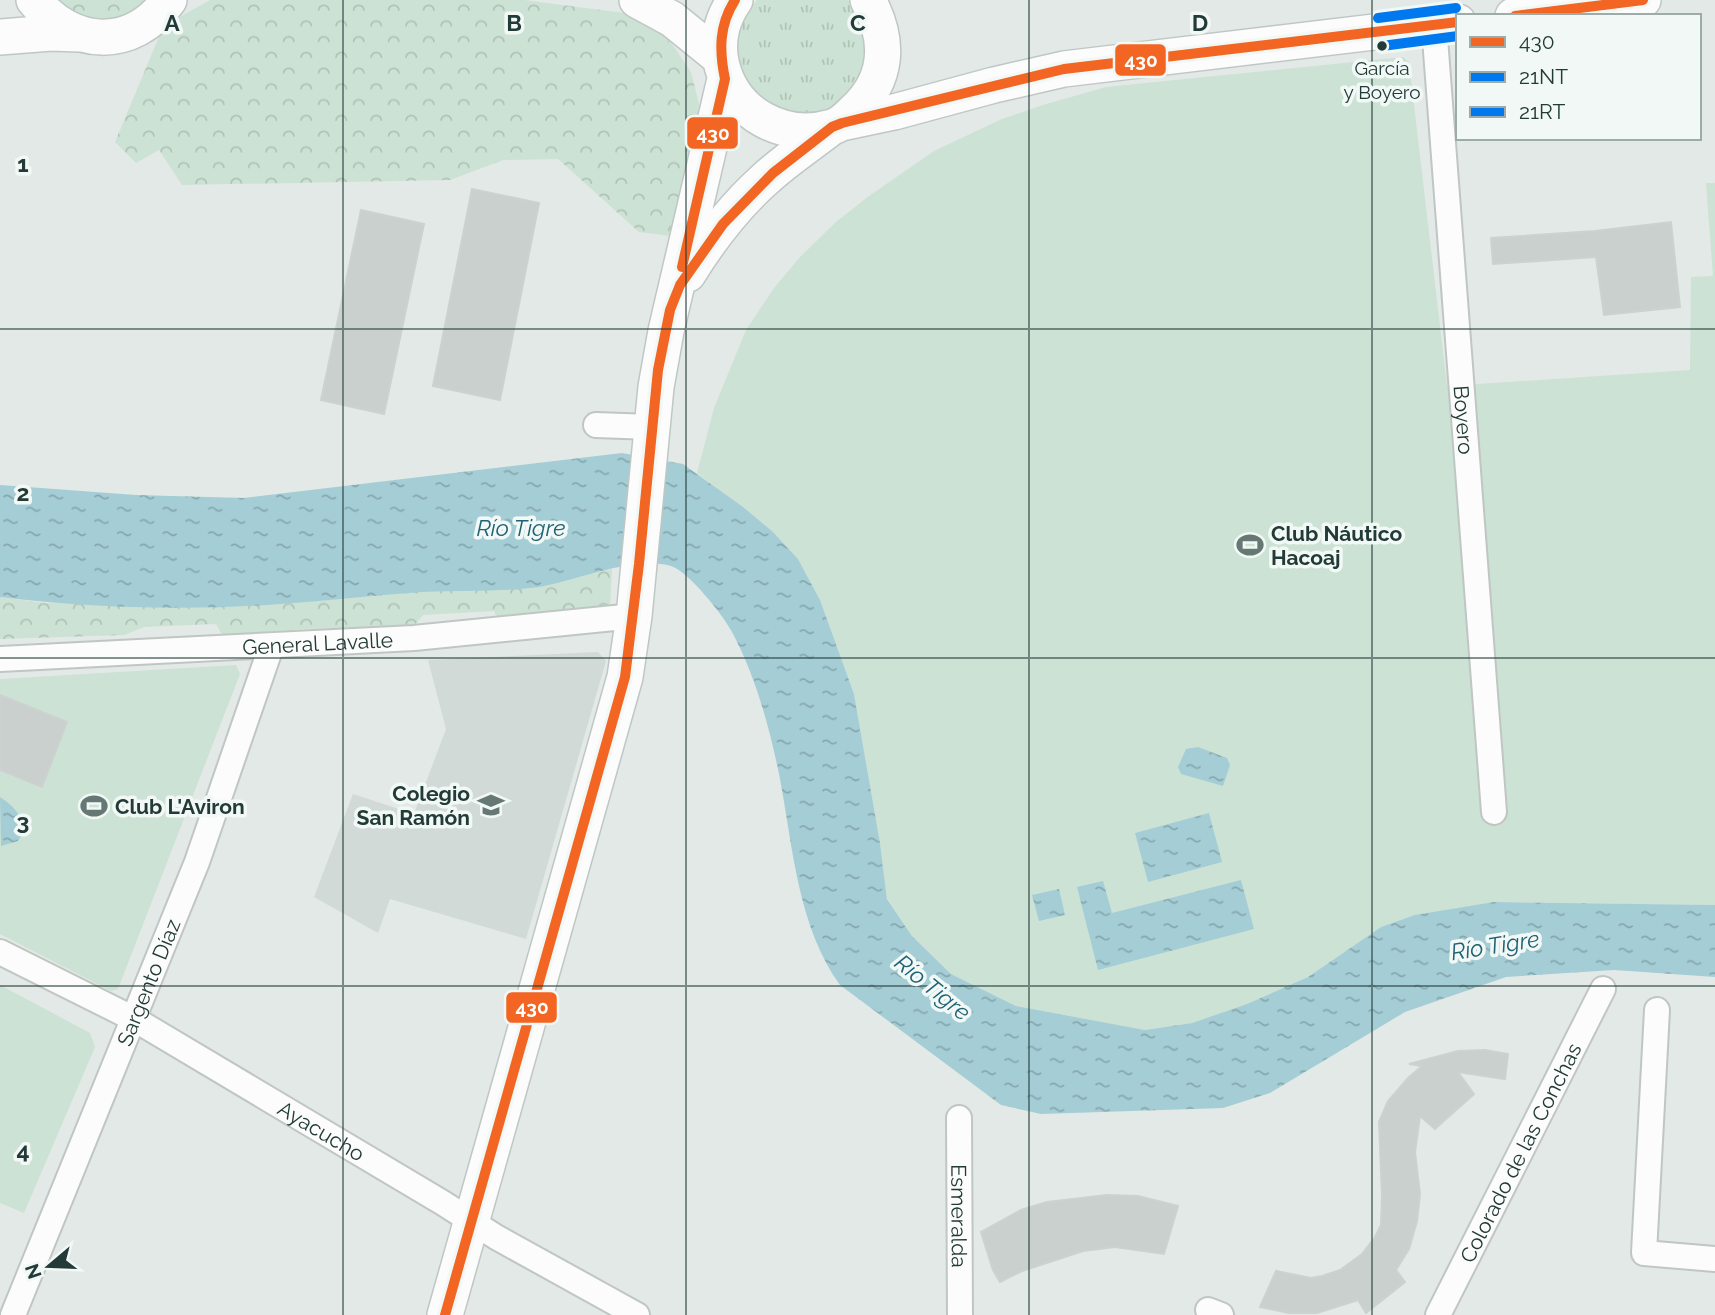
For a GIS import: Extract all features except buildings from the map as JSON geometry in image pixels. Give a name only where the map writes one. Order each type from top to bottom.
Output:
[{"type":"main road","points":[[34,0],[46,15],[67,29],[86,36]]},
{"type":"main road","points":[[637,0],[672,19],[723,69],[736,97],[750,112],[767,123],[807,131],[1064,69],[1446,24]]},
{"type":"main road","points":[[445,1315],[625,677],[639,573],[651,438],[666,331],[723,69],[720,40],[723,22],[735,0]]},
{"type":"main road","points":[[676,292],[703,249],[764,180],[860,107],[872,91],[880,74],[884,55],[878,17],[869,0]]},
{"type":"main road","points":[[1529,14],[1643,0]]},
{"type":"main road","points":[[0,37],[51,33],[86,36],[122,34],[166,8]]},
{"type":"street","name":"Boyero","points":[[1446,24],[1493,812]]},
{"type":"street","points":[[596,425],[651,438]]},
{"type":"street","name":"General Lavalle","points":[[0,659],[414,638],[634,616]]},
{"type":"street","name":"Sargento Díaz","points":[[13,1315],[197,862],[271,647]]},
{"type":"street","name":"Ayacucho","points":[[0,952],[134,1019],[471,1221],[637,1315]]},
{"type":"street","name":"Colorado de las Conchas","points":[[1438,1315],[1603,989]]},
{"type":"street","points":[[1657,1010],[1644,1253],[1715,1259]]},
{"type":"street","name":"Esmeralda","points":[[959,1118],[960,1315]]},
{"type":"shaded area","name":"Colegio San Ramón","points":[[598,652],[606,661],[526,939],[390,899],[378,933],[314,897],[353,794],[414,814],[446,729],[428,660]]},
{"type":"green space","points":[[55,0],[150,0],[124,15],[102,21],[81,17]]},
{"type":"green space","points":[[210,0],[524,0],[624,13],[651,24],[672,44],[691,72],[699,104],[695,142],[670,236],[639,232],[558,159],[503,160],[450,180],[182,185],[159,150],[136,163],[115,142],[161,32],[176,19]]},
{"type":"green space","points":[[757,0],[848,0],[862,20],[867,44],[865,60],[849,93],[825,110],[798,112],[772,103],[750,84],[738,59],[739,30]]},
{"type":"green space","name":"Club Náutico Hacoaj","points":[[1403,57],[1409,62],[1447,386],[1690,370],[1691,277],[1713,276],[1706,183],[1715,183],[1715,905],[1494,902],[1381,927],[1308,977],[1247,1004],[1192,1023],[1145,1030],[1016,1006],[951,974],[912,936],[887,898],[854,694],[820,600],[798,559],[772,531],[697,473],[714,408],[746,330],[774,288],[800,257],[836,222],[934,151],[1002,119],[1106,87]]},
{"type":"green space","points":[[612,569],[610,610],[498,619],[494,611],[423,615],[414,626],[304,629],[222,635],[216,624],[144,627],[124,635],[0,639],[0,597],[46,603],[532,588]]},
{"type":"green space","name":"Club L'Aviron","points":[[236,665],[240,674],[118,989],[111,991],[0,934],[0,679]]},
{"type":"green space","points":[[0,985],[90,1033],[95,1047],[24,1213],[0,1203]]},
{"type":"water","name":"Río Tigre","points":[[622,453],[683,464],[743,507],[772,531],[798,559],[820,600],[854,694],[887,899],[912,936],[951,974],[1016,1006],[1145,1030],[1192,1023],[1247,1004],[1308,977],[1381,927],[1415,915],[1494,902],[1715,905],[1715,977],[1614,970],[1506,977],[1405,1012],[1270,1093],[1223,1108],[1041,1114],[1001,1105],[840,985],[826,962],[806,913],[772,741],[748,667],[721,615],[687,576],[671,566],[639,564],[531,588],[422,592],[245,606],[140,607],[0,597],[0,485],[136,495],[244,498]]},
{"type":"water","points":[[1198,747],[1227,758],[1230,765],[1223,786],[1181,774],[1178,767],[1186,749]]},
{"type":"water","points":[[0,797],[17,812],[24,832],[18,841],[1,846]]},
{"type":"water","points":[[1209,813],[1222,862],[1148,882],[1135,833]]},
{"type":"water","points":[[1241,880],[1254,929],[1098,970],[1077,887],[1103,881],[1112,913]]},
{"type":"water","points":[[1059,889],[1065,915],[1039,921],[1032,895]]},
{"type":"transit line","name":"430","points":[[682,267],[725,79],[721,48],[723,28],[735,0]]},
{"type":"transit line","name":"430","points":[[1531,14],[1643,0]]},
{"type":"transit line","name":"21RT","points":[[1378,18],[1456,8]]},
{"type":"transit line","name":"430","points":[[445,1315],[625,677],[658,370],[670,310],[680,285],[723,224],[773,173],[832,127],[842,123],[1064,69],[1456,22]]},
{"type":"transit line","name":"21NT","points":[[1382,46],[1456,36]]},
{"type":"place","name":"García y Boyero","points":[[1382,46]]},
{"type":"place","name":"Club Náutico Hacoaj","points":[[1250,545]]},
{"type":"place","name":"Colegio San Ramón","points":[[491,805]]},
{"type":"place","name":"Club L'Aviron","points":[[94,806]]}]
